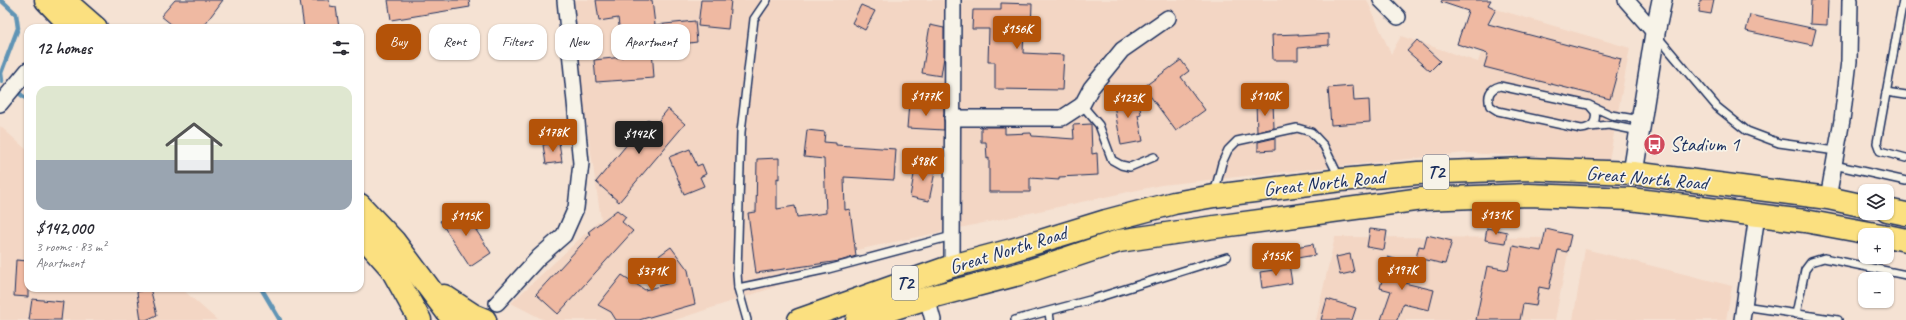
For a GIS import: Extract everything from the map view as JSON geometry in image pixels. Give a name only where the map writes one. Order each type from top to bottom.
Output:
[{"type":"main road","points":[[46,0],[69,18],[85,24]]},
{"type":"main road","name":"Great North Road","points":[[799,320],[952,266],[1106,221],[1174,203],[1214,196],[1341,180],[1418,173],[1527,169],[1633,173],[1828,198],[1858,204]]},
{"type":"main road","name":"Great North Road","points":[[857,320],[926,298],[1023,273],[1119,241],[1422,199],[1529,195],[1603,197],[1805,221],[1858,231]]},
{"type":"main road","points":[[364,209],[394,241],[447,312],[455,320]]},
{"type":"main road","points":[[1894,211],[1906,214]]},
{"type":"main road","points":[[1894,237],[1906,240]]},
{"type":"main road","points":[[364,238],[391,268],[420,320]]},
{"type":"main road","points":[[426,284],[473,315],[491,311]]},
{"type":"street","points":[[491,311],[539,257],[564,235],[576,208],[581,163],[565,0]]},
{"type":"street","points":[[952,266],[953,0]]},
{"type":"street","points":[[1380,0],[1398,17]]},
{"type":"street","points":[[1626,0],[1655,33]]},
{"type":"street","points":[[1633,173],[1655,33],[1662,0]]},
{"type":"street","points":[[1828,198],[1849,61],[1850,0]]},
{"type":"street","points":[[952,118],[1062,118],[1082,105],[1091,88],[1122,50],[1168,18]]},
{"type":"street","points":[[0,104],[24,75]]},
{"type":"street","points":[[1743,313],[1757,215]]},
{"type":"street","points":[[926,298],[933,320]]},
{"type":"lane","points":[[747,320],[738,288],[741,132],[754,19],[767,0]]},
{"type":"lane","points":[[1903,0],[1903,20],[1886,92],[1877,143],[1880,151],[1906,158]]},
{"type":"lane","points":[[1655,33],[1717,107],[1747,131],[1779,143],[1835,158],[1906,181]]},
{"type":"lane","points":[[1500,86],[1589,105],[1640,126],[1609,125],[1581,129],[1498,111],[1490,106],[1488,97],[1492,90],[1500,86]]},
{"type":"lane","points":[[1886,92],[1906,95]]},
{"type":"lane","points":[[1082,105],[1099,125],[1112,160],[1121,165],[1130,167],[1154,157]]},
{"type":"lane","points":[[1589,105],[1593,108],[1596,116],[1595,121],[1590,127]]},
{"type":"lane","points":[[1214,196],[1222,164],[1228,150],[1237,141],[1297,128],[1311,132],[1324,146],[1341,180]]},
{"type":"lane","points":[[738,288],[828,269],[952,236]]},
{"type":"lane","points":[[1015,320],[1049,312],[1227,257]]},
{"type":"lane","points":[[1796,314],[1805,270],[1811,262],[1824,258],[1906,275]]},
{"type":"lane","points":[[1049,312],[1050,320]]},
{"type":"lane","points":[[1743,313],[1796,314],[1838,320]]},
{"type":"shaded area","points":[[568,0],[1367,0],[1391,54],[1401,36],[1478,62],[1496,9],[1630,48],[1609,160],[1465,153],[1161,185],[852,251],[772,288],[675,320],[544,320],[511,303],[601,219],[577,60],[603,60],[603,24],[572,24]]},
{"type":"shaded area","points":[[0,126],[24,147],[24,292],[186,292],[217,320],[0,320]]},
{"type":"shaded area","points":[[1335,237],[1571,238],[1555,320],[1316,320]]},
{"type":"shaded area","points":[[1585,249],[1732,286],[1726,320],[1573,320]]},
{"type":"building","points":[[175,0],[223,0],[205,24],[171,24],[161,16]]},
{"type":"building","points":[[300,0],[329,0],[330,6],[336,7],[338,24],[303,24]]},
{"type":"building","points":[[388,0],[469,0],[470,7],[391,20]]},
{"type":"building","points":[[596,0],[652,0],[655,24],[619,24],[618,18],[599,21]]},
{"type":"building","points":[[701,0],[731,0],[728,29],[698,26]]},
{"type":"building","points":[[1442,0],[1491,0],[1488,5],[1496,9],[1488,24],[1621,59],[1610,99],[1484,67],[1488,54],[1457,44],[1468,11],[1441,2]]},
{"type":"building","points":[[1700,0],[1714,0],[1711,14],[1699,12]]},
{"type":"building","points":[[1811,0],[1828,0],[1827,25],[1810,24]]},
{"type":"building","points":[[1001,3],[1032,4],[1031,31],[1024,30],[1023,53],[1064,55],[1062,90],[995,89],[995,62],[988,62],[989,29],[972,29],[973,10],[1001,10]]},
{"type":"building","points":[[861,5],[875,11],[865,30],[852,23]]},
{"type":"building","points":[[1750,15],[1816,29],[1812,45],[1746,31]]},
{"type":"building","points":[[695,21],[697,42],[690,43],[690,24],[665,24]]},
{"type":"building","points":[[930,25],[944,28],[944,57],[941,76],[922,73]]},
{"type":"building","points":[[1298,34],[1298,36],[1329,34],[1329,45],[1298,48],[1298,60],[1273,60],[1272,35]]},
{"type":"building","points":[[1417,40],[1440,61],[1430,71],[1407,51]]},
{"type":"building","points":[[594,60],[653,60],[654,78],[596,82]]},
{"type":"building","points":[[1181,60],[1189,71],[1181,77],[1205,110],[1176,131],[1148,93],[1150,93],[1145,86]]},
{"type":"building","points":[[1353,86],[1354,101],[1369,100],[1370,122],[1331,125],[1328,88]]},
{"type":"building","points":[[1138,95],[1141,114],[1138,115],[1143,141],[1121,145],[1113,99]]},
{"type":"building","points":[[909,103],[944,105],[944,130],[907,128]]},
{"type":"building","points":[[1256,103],[1273,103],[1274,128],[1257,132]]},
{"type":"building","points":[[668,109],[685,124],[619,202],[596,182],[648,119],[655,125]]},
{"type":"building","points":[[1091,124],[1092,154],[1097,153],[1098,175],[1059,177],[1059,180],[1030,178],[1030,192],[989,192],[989,158],[987,159],[986,142],[981,142],[981,127],[1005,127],[1005,134],[1031,133],[1032,136],[1074,139],[1073,125]]},
{"type":"building","points":[[807,130],[825,132],[824,142],[836,143],[836,145],[896,149],[894,180],[844,177],[845,210],[850,209],[856,256],[840,261],[756,273],[748,213],[756,212],[757,159],[779,158],[779,179],[777,178],[777,209],[795,206],[797,217],[826,213],[824,159],[804,157]]},
{"type":"building","points":[[1275,138],[1275,150],[1258,151],[1258,142]]},
{"type":"building","points":[[559,142],[562,162],[546,164],[543,145]]},
{"type":"building","points":[[690,149],[697,166],[702,164],[706,174],[700,177],[704,186],[684,194],[669,157]]},
{"type":"building","points":[[916,163],[936,167],[929,201],[910,197]]},
{"type":"building","points":[[461,207],[491,253],[470,267],[440,221]]},
{"type":"building","points":[[617,210],[626,217],[622,222],[633,231],[558,314],[536,294],[591,234],[588,232]]},
{"type":"building","points":[[1487,228],[1507,232],[1505,243],[1485,240]]},
{"type":"building","points":[[1370,229],[1387,231],[1384,250],[1367,247]]},
{"type":"building","points":[[1546,229],[1571,235],[1567,252],[1558,250],[1549,289],[1539,287],[1536,306],[1523,304],[1520,320],[1476,320],[1487,266],[1508,270],[1513,246],[1541,251]]},
{"type":"building","points":[[1427,235],[1452,241],[1445,264],[1416,258],[1419,246],[1424,247]]},
{"type":"building","points":[[1313,244],[1315,255],[1285,260],[1283,249]]},
{"type":"building","points":[[671,247],[688,270],[695,304],[639,320],[616,320],[611,312],[598,305],[622,275],[645,290],[670,283],[653,260]]},
{"type":"building","points":[[1350,254],[1354,272],[1340,275],[1336,257]]},
{"type":"building","points":[[1388,257],[1405,262],[1400,282],[1434,290],[1429,310],[1403,304],[1397,320],[1381,320],[1391,291],[1380,288]]},
{"type":"building","points":[[16,260],[24,261],[24,292],[28,292],[28,297],[14,296]]},
{"type":"building","points":[[1289,264],[1292,283],[1262,288],[1260,272],[1274,270],[1273,267]]},
{"type":"building","points":[[137,292],[151,292],[157,315],[146,320],[141,320]]},
{"type":"building","points":[[32,299],[63,302],[61,320],[29,320]]},
{"type":"building","points":[[1327,299],[1356,308],[1352,320],[1321,320]]},
{"type":"waterway","points":[[1,0],[16,14],[18,28],[1,73],[2,81]]},
{"type":"waterway","points":[[20,94],[24,97]]},
{"type":"waterway","points":[[263,292],[280,320]]},
{"type":"place","name":"Stadium 1","points":[[1655,144]]}]
